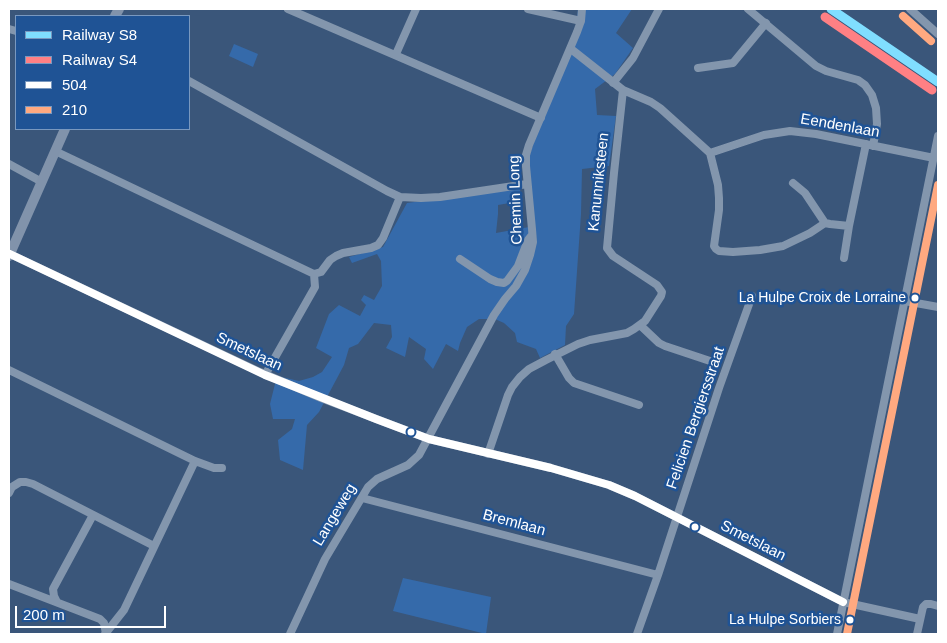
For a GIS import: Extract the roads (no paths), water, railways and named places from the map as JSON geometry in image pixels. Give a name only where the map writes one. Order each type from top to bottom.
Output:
[{"type":"main road","points":[[9,255],[65,130]]},
{"type":"street","points":[[288,9],[541,118]]},
{"type":"street","points":[[396,54],[416,9]]},
{"type":"street","points":[[528,9],[581,21]]},
{"type":"street","name":"Chemin Long","points":[[487,329],[498,308],[526,270],[533,242],[526,155],[571,49],[581,21],[582,9]]},
{"type":"street","points":[[613,83],[633,58],[660,9]]},
{"type":"street","points":[[748,9],[816,66],[826,71],[858,80],[865,85],[872,95],[876,108],[877,124],[869,145],[848,226],[844,258]]},
{"type":"street","points":[[910,9],[935,25],[938,34]]},
{"type":"street","points":[[698,68],[734,63],[766,23]]},
{"type":"street","points":[[571,49],[623,90],[660,108],[708,150],[716,177],[719,198],[714,246],[716,249],[734,252],[774,248],[792,242],[819,228],[825,222]]},
{"type":"street","points":[[190,82],[400,197],[440,197],[527,184]]},
{"type":"street","name":"Kanunniksteen","points":[[488,454],[508,395],[520,377],[555,354],[590,340],[627,333],[645,321],[661,296],[662,292],[658,285],[613,256],[607,244],[623,90]]},
{"type":"street","name":"Eendenlaan","points":[[710,154],[764,135],[790,131],[816,134],[934,158]]},
{"type":"street","points":[[837,634],[938,136]]},
{"type":"street","points":[[55,151],[314,274],[321,272],[330,260],[336,256],[378,245],[383,238],[400,197]]},
{"type":"street","points":[[9,164],[42,182]]},
{"type":"street","points":[[929,182],[938,184]]},
{"type":"street","points":[[793,183],[805,193],[825,222],[848,226]]},
{"type":"street","points":[[460,259],[490,279],[504,283],[518,266],[528,240],[532,235]]},
{"type":"street","name":"Smetslaan","points":[[9,255],[265,375],[429,439],[551,468],[609,485],[635,496],[843,602],[920,619]]},
{"type":"street","points":[[265,375],[315,287],[314,274]]},
{"type":"street","name":"Felicien Bergiersstraat","points":[[637,634],[719,388],[752,296]]},
{"type":"street","points":[[905,301],[938,307]]},
{"type":"street","points":[[640,325],[665,346],[716,363]]},
{"type":"street","name":"Langeweg","points":[[290,634],[325,559],[368,487],[377,479],[408,465],[419,456],[487,329]]},
{"type":"street","points":[[555,354],[574,383],[640,404]]},
{"type":"street","points":[[9,370],[195,460],[214,468],[222,468]]},
{"type":"street","points":[[106,634],[124,610],[195,460]]},
{"type":"street","points":[[9,493],[12,487],[20,482],[34,484],[154,546]]},
{"type":"street","name":"Bremlaan","points":[[362,498],[658,575]]},
{"type":"street","points":[[40,596],[47,594],[53,589],[93,515]]},
{"type":"street","points":[[9,584],[106,620],[119,617]]},
{"type":"street","points":[[53,589],[57,602]]},
{"type":"street","points":[[917,634],[926,604],[938,606]]},
{"type":"street","points":[[100,618],[104,623],[106,634]]},
{"type":"rail line","name":"S8","points":[[831,9],[938,82]]},
{"type":"rail line","name":"S4","points":[[825,17],[932,90]]},
{"type":"place","name":"La Hulpe Croix de Lorraine","points":[[915,298]]},
{"type":"place","name":"La Hulpe Sorbiers","points":[[850,620]]}]
